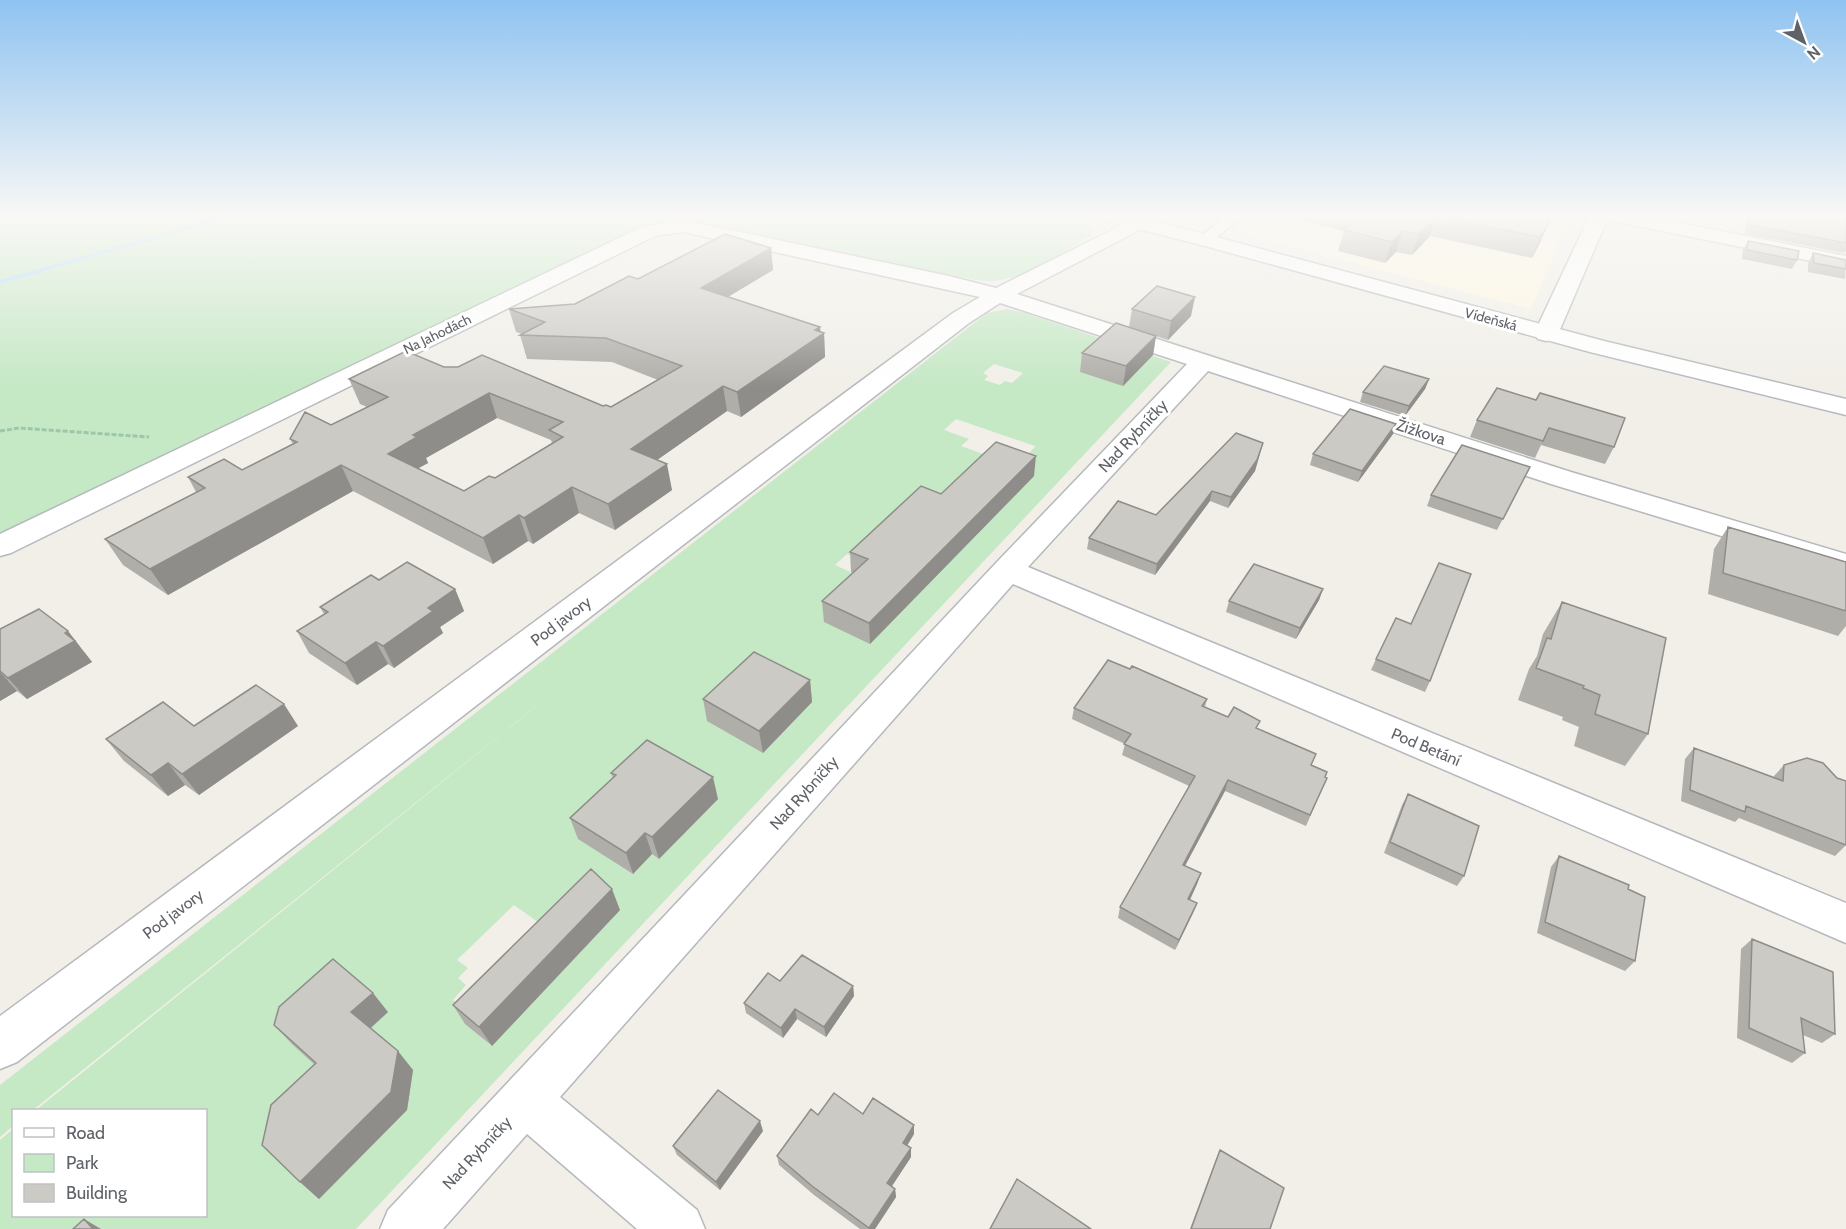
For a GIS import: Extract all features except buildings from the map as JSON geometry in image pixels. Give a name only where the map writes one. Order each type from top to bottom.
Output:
[{"type":"street","name":"Na Jahodách","points":[[0,546],[564,272]]},
{"type":"street","name":"Na Jahodách","points":[[903,272],[998,295]]},
{"type":"street","name":"Pod javory","points":[[0,1044],[961,318],[998,295],[1042,272]]},
{"type":"street","name":"Vídeňská","points":[[1322,272],[1546,334],[1846,407]]},
{"type":"street","points":[[1546,334],[1574,272]]},
{"type":"street","name":"Žižkova","points":[[998,295],[1561,478],[1846,564]]},
{"type":"street","name":"Nad Rybníčky","points":[[407,1229],[1007,570],[1204,361]]},
{"type":"street","name":"Pod Betání","points":[[1007,570],[1846,923]]},
{"type":"street","points":[[525,1100],[678,1229]]},
{"type":"path","points":[[0,432],[19,428],[150,437]]},
{"type":"shaded area","points":[[1390,272],[1546,272],[1531,309]]},
{"type":"green space","points":[[0,272],[552,272],[0,533]]},
{"type":"green space","points":[[937,272],[1025,272],[1005,279],[988,281]]},
{"type":"green space","points":[[1007,309],[1025,313],[1171,362],[356,1229],[0,1229],[0,1140],[12,1130],[12,1217],[207,1217],[207,1109],[37,1109],[581,670],[34,1109],[12,1109],[12,1127],[0,1137],[0,1085],[987,313]],"holes":[[[994,364],[1023,373],[1012,383],[1005,381],[1000,385],[984,380],[988,376],[983,373]],[[956,419],[1035,447],[1023,459],[983,454],[961,446],[969,439],[944,430]],[[847,554],[879,567],[866,579],[835,565]],[[891,596],[909,604],[870,643]],[[675,836],[679,839],[659,859],[652,854],[633,874],[579,839]],[[514,905],[580,952],[491,1046],[466,1024],[474,1016],[453,1000],[466,985],[458,978],[468,968],[457,960]]]},
{"type":"waterway","points":[[0,282],[34,272]]}]
